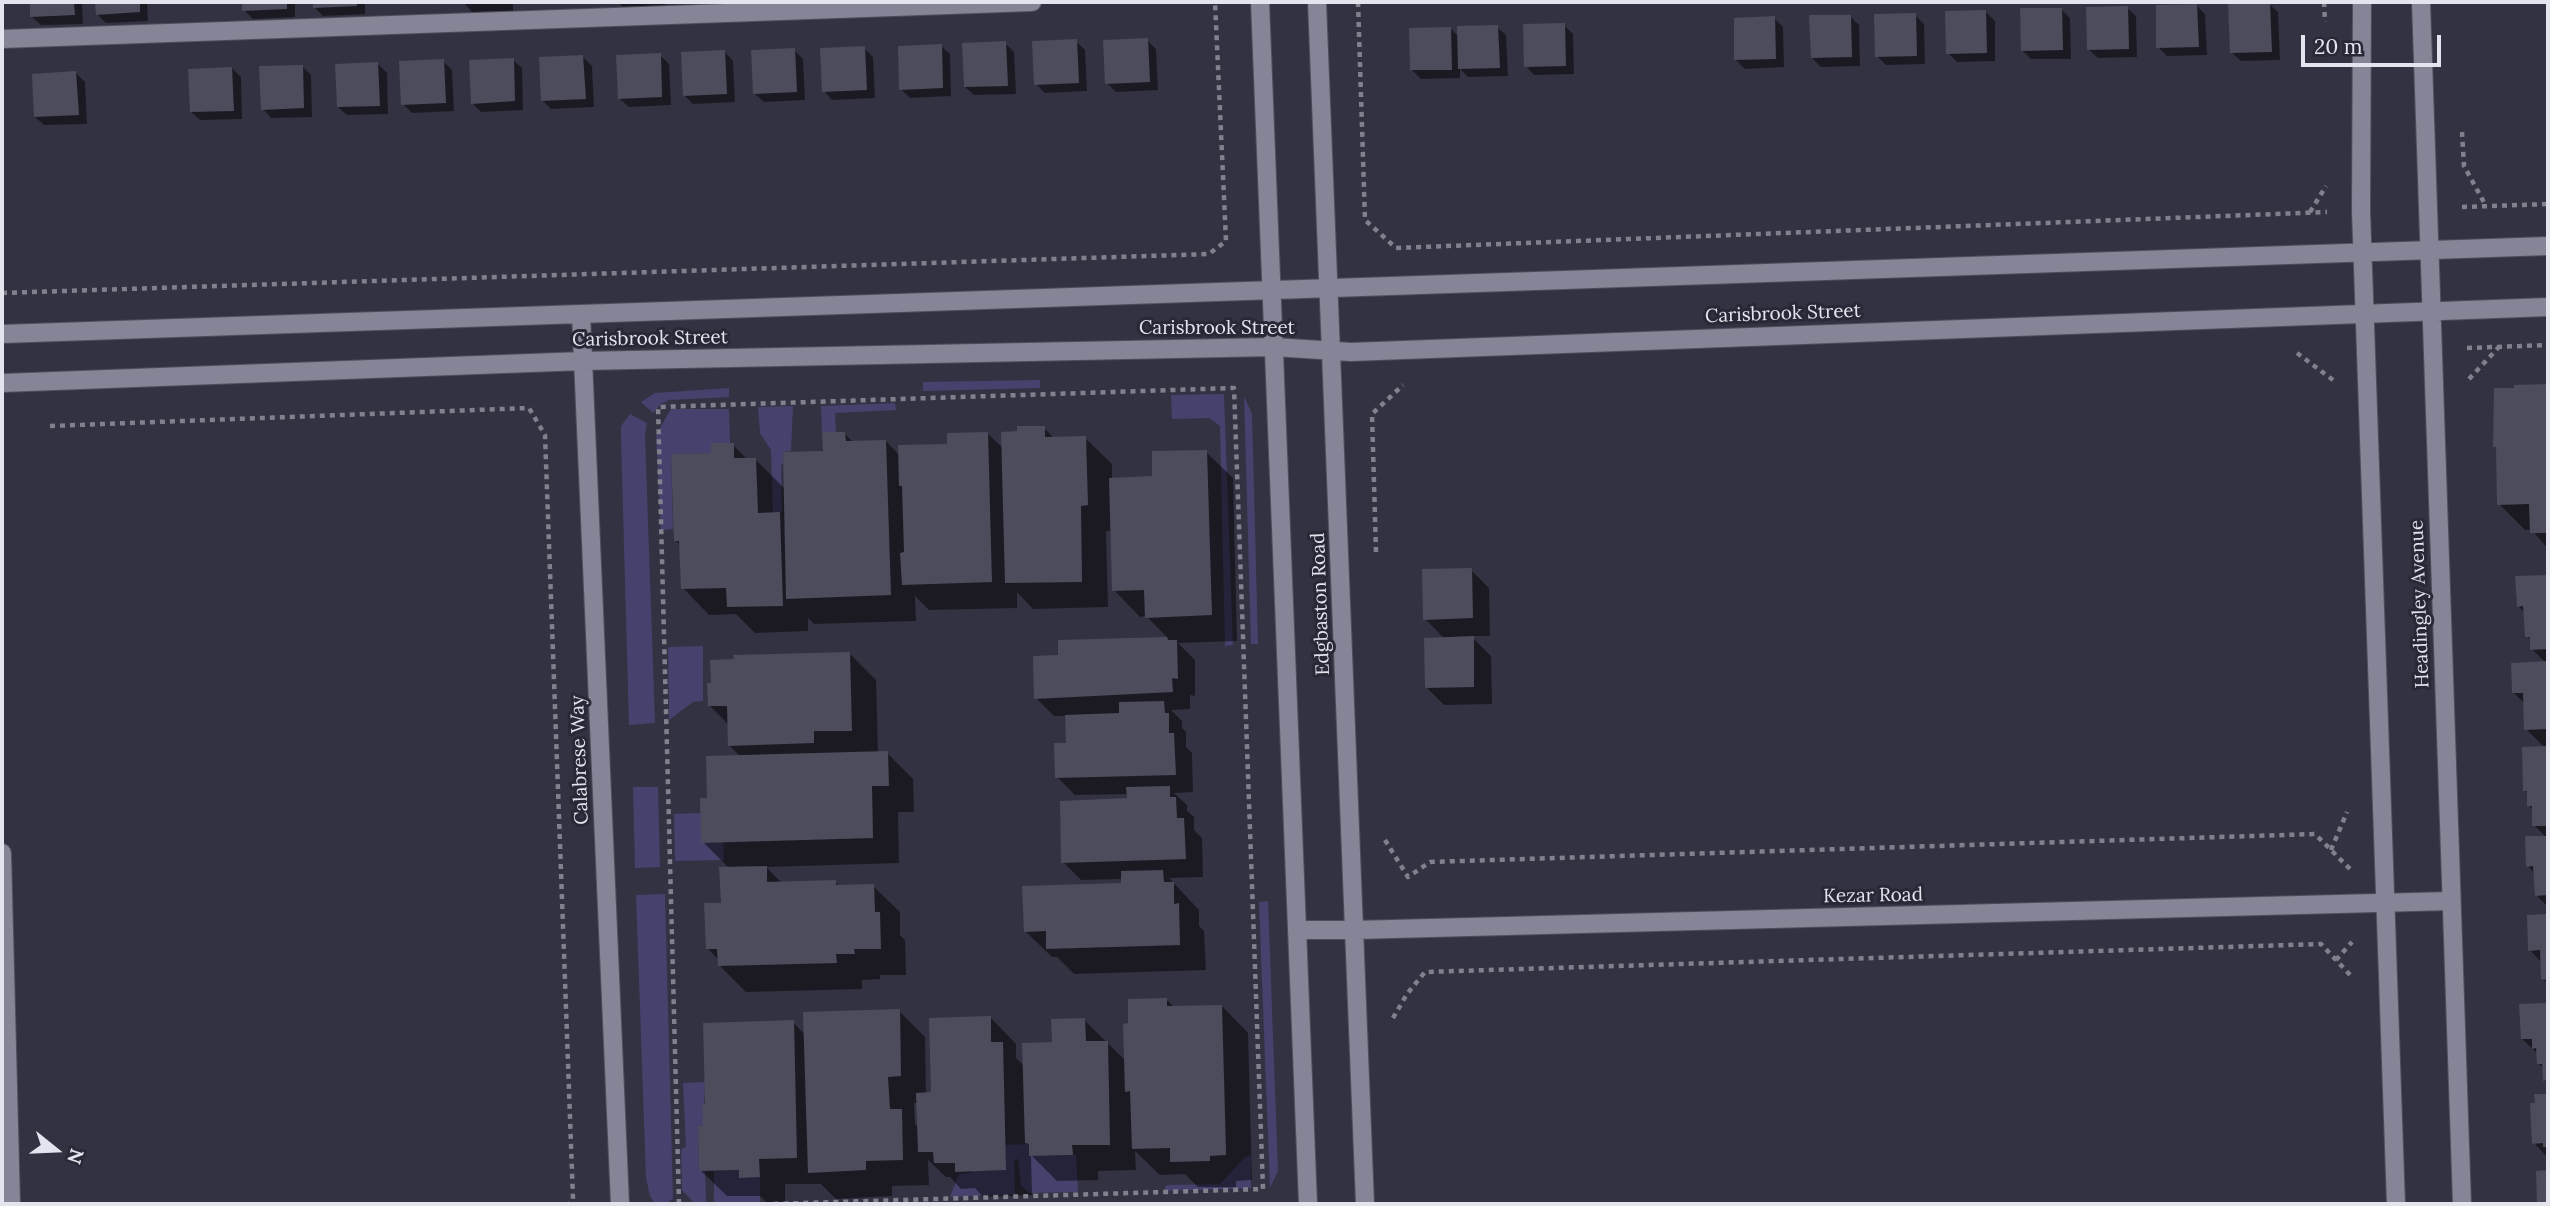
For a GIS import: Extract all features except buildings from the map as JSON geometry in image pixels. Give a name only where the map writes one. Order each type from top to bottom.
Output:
[{"type":"street","points":[[2,39],[1032,2]]},
{"type":"street","name":"Edgbaston Road","points":[[1260,2],[1308,1204]]},
{"type":"street","name":"Edgbaston Road","points":[[1317,2],[1366,1204]]},
{"type":"street","points":[[2362,2],[2361,211],[2396,1204]]},
{"type":"street","name":"Headingley Avenue","points":[[2421,2],[2462,1204]]},
{"type":"street","name":"Carisbrook Street","points":[[2,334],[2548,246]]},
{"type":"street","name":"Carisbrook Street","points":[[2,383],[583,361],[1274,347],[1333,352],[2548,307]]},
{"type":"street","name":"Calabrese Way","points":[[581,314],[620,1204]]},
{"type":"street","points":[[2,853],[3,980],[11,1204]]},
{"type":"street","name":"Kezar Road","points":[[1297,930],[2451,901]]},
{"type":"path","points":[[2,293],[1209,254],[1226,241],[1215,2]]},
{"type":"path","points":[[1358,2],[1365,220],[1396,248],[2361,211]]},
{"type":"path","points":[[2462,125],[2464,166],[2486,206]]},
{"type":"path","points":[[2427,209],[2548,204]]},
{"type":"path","points":[[1376,564],[1373,414],[1406,383]]},
{"type":"path","points":[[680,1204],[658,407],[1234,388],[1263,1189],[771,1204]]},
{"type":"path","points":[[50,426],[529,408],[545,435],[573,1199],[569,1204]]},
{"type":"path","points":[[1383,837],[1408,877],[1430,862],[2315,834],[2386,904]]},
{"type":"path","points":[[1393,1029],[1393,1016],[1425,972],[2321,944],[2356,981]]},
{"type":"shaded area","points":[[1040,380],[1040,388],[923,391],[923,382]]},
{"type":"shaded area","points":[[729,388],[729,397],[669,400],[653,413],[641,402],[655,393]]},
{"type":"shaded area","points":[[1224,394],[1233,645],[1225,646],[1220,426],[1209,418],[1172,419],[1171,395]]},
{"type":"shaded area","points":[[1244,396],[1252,414],[1258,644],[1251,644]]},
{"type":"shaded area","points":[[895,403],[896,410],[835,413],[836,432],[822,432],[821,406]]},
{"type":"shaded area","points":[[793,406],[791,451],[783,452],[781,465],[782,512],[773,513],[771,450],[760,433],[758,407]]},
{"type":"shaded area","points":[[671,409],[729,409],[730,443],[711,443],[711,453],[671,454],[673,529],[661,530],[656,435]]},
{"type":"shaded area","points":[[630,414],[647,423],[645,435],[655,723],[629,725],[621,426]]},
{"type":"shaded area","points":[[703,646],[703,701],[693,702],[669,720],[668,647]]},
{"type":"shaded area","points":[[633,787],[658,787],[660,867],[635,868]]},
{"type":"shaded area","points":[[701,813],[723,842],[724,860],[675,861],[674,814]]},
{"type":"shaded area","points":[[665,894],[673,1199],[664,1204],[655,1204],[650,1196],[646,1178],[636,895]]},
{"type":"shaded area","points":[[1268,901],[1278,1171],[1270,1188],[1259,902]]},
{"type":"shaded area","points":[[705,1082],[703,1125],[698,1126],[699,1170],[705,1171],[706,1202],[714,1202],[714,1171],[739,1170],[760,1177],[760,1204],[695,1204],[682,1190],[681,1149],[686,1147],[683,1083]]},
{"type":"shaded area","points":[[1029,1144],[1030,1156],[1076,1155],[1078,1192],[1029,1193],[1021,1185],[1018,1159],[1014,1160],[1015,1194],[950,1197],[959,1174],[971,1173],[1005,1145]]},
{"type":"shaded area","points":[[1251,1155],[1251,1188],[1165,1191],[1165,1186],[1169,1185],[1220,1184],[1245,1157]]}]
